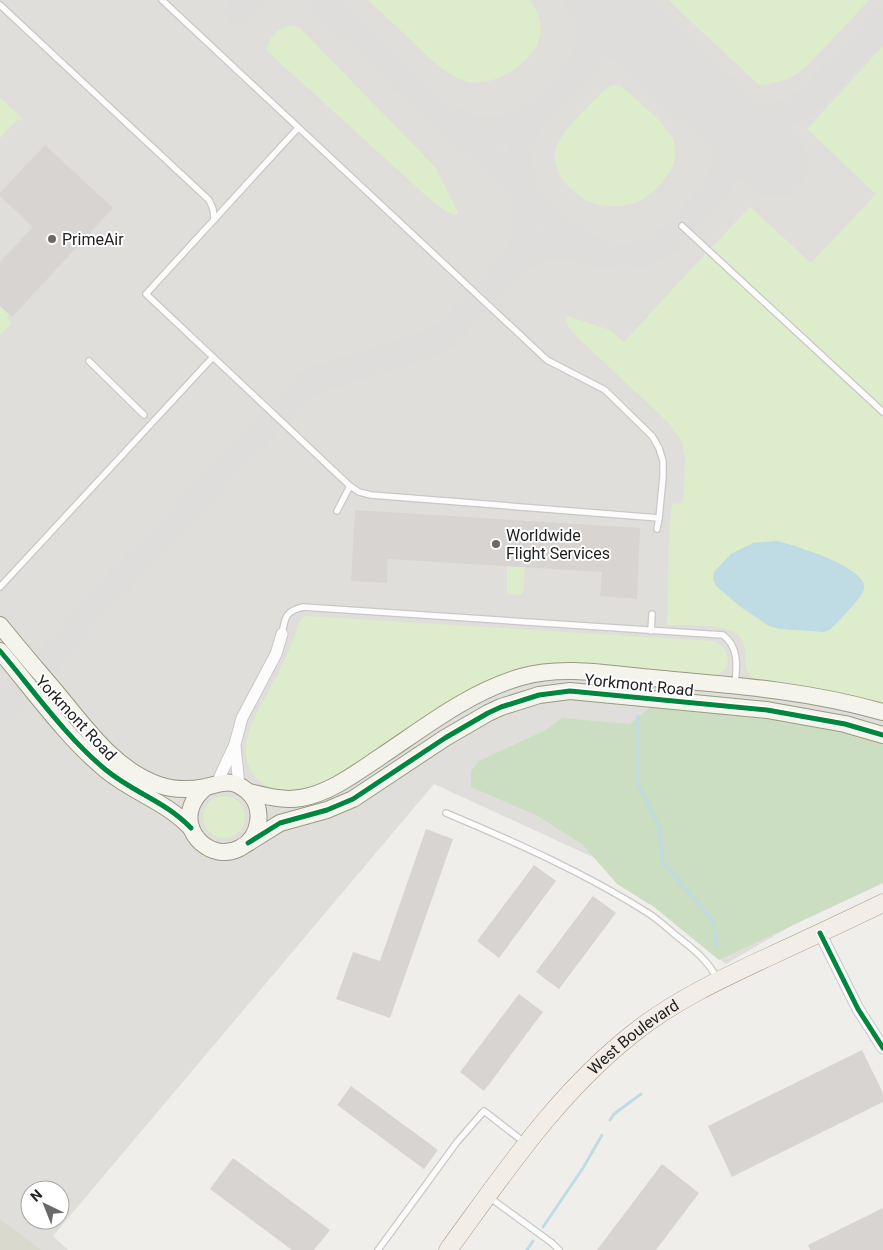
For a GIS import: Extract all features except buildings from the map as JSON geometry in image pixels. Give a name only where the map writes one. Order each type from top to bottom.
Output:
[{"type":"main road","name":"West Boulevard","points":[[448,1250],[545,1120],[575,1086],[635,1032],[663,1012],[718,980],[883,903]]},
{"type":"street","name":"Yorkmont Road","points":[[0,625],[93,736],[122,765],[141,778],[168,788],[190,789],[228,782],[244,789],[282,799],[301,798],[324,791],[355,774],[468,700],[504,683],[535,674],[566,671],[735,686],[807,694],[883,712]]},
{"type":"street","points":[[191,828],[189,816],[192,805],[198,795],[212,785],[235,744],[242,718],[276,654],[282,634]]},
{"type":"street","name":"Yorkmont Road","points":[[0,651],[92,758],[120,781],[166,806],[191,828],[196,838],[205,846],[215,851],[227,852],[238,849],[280,823],[327,810],[353,799],[476,719],[500,707],[539,695],[570,691],[733,707],[806,716],[845,724],[883,735]]},
{"type":"street","points":[[733,707],[735,686]]},
{"type":"street","points":[[235,744],[244,789],[255,801],[259,818],[255,834],[248,843]]},
{"type":"street","points":[[820,933],[858,1009],[883,1048]]},
{"type":"lane","points":[[162,0],[546,360],[605,390],[652,436],[659,448],[663,477],[657,529]]},
{"type":"lane","points":[[0,4],[209,200],[214,220]]},
{"type":"lane","points":[[298,128],[146,294],[350,486],[371,495],[659,518]]},
{"type":"lane","points":[[682,226],[883,412]]},
{"type":"lane","points":[[0,587],[213,357]]},
{"type":"lane","points":[[88,361],[144,415]]},
{"type":"lane","points":[[337,511],[350,486]]},
{"type":"lane","points":[[282,634],[285,618],[288,613],[303,607],[723,636],[730,640],[735,649],[737,662],[735,686]]},
{"type":"lane","points":[[651,631],[652,614]]},
{"type":"lane","points":[[446,813],[577,873],[649,914],[705,960],[718,980]]},
{"type":"lane","points":[[378,1250],[457,1142],[484,1111],[526,1144]]},
{"type":"lane","points":[[488,1196],[559,1250]]},
{"type":"shaded area","points":[[0,0],[883,0],[883,872],[726,964],[612,866],[434,784],[70,1216],[70,1180],[20,1180],[20,1230],[58,1230],[53,1236],[68,1250],[0,1250]]},
{"type":"shaded area","points":[[0,1219],[41,1250],[0,1250]]},
{"type":"green space","points":[[368,0],[530,0],[539,19],[541,29],[535,49],[519,66],[498,78],[475,83],[457,78],[437,64]]},
{"type":"green space","points":[[668,0],[869,0],[808,65],[797,74],[785,80],[759,85]]},
{"type":"green space","points":[[291,25],[300,28],[436,168],[458,213],[456,215],[447,212],[434,203],[267,51],[269,41],[274,34]]},
{"type":"green space","points":[[883,46],[883,407],[711,248],[750,207],[811,263],[876,194],[807,129]]},
{"type":"green space","points":[[615,85],[621,86],[660,121],[673,139],[676,154],[672,169],[648,196],[637,202],[621,206],[600,205],[582,198],[562,179],[555,163],[557,145],[561,138],[604,90]]},
{"type":"green space","points":[[0,98],[23,119],[20,121],[18,119],[0,138]]},
{"type":"green space","points":[[707,252],[883,415],[883,706],[757,681],[747,670],[743,641],[730,630],[699,625],[667,625],[669,538],[672,504],[683,503],[685,460],[682,442],[669,423],[576,336],[569,328],[566,318],[567,316],[610,330],[624,342]],"holes":[[[777,541],[819,555],[858,575],[856,601],[829,630],[769,626],[741,607],[716,586],[730,554],[753,543]]]},
{"type":"green space","points":[[0,306],[10,315],[7,318],[12,323],[0,335]]},
{"type":"green space","points":[[507,566],[525,567],[523,593],[521,595],[507,594]]},
{"type":"green space","points":[[305,616],[713,641],[720,644],[724,649],[728,660],[727,666],[723,671],[711,676],[518,673],[323,782],[298,788],[280,789],[264,784],[257,779],[249,767],[246,753],[247,740],[257,712],[278,674],[300,621]]},
{"type":"green space","points":[[651,707],[807,723],[883,742],[883,883],[719,960],[654,907],[617,884],[582,844],[536,815],[471,787],[471,771],[479,761],[546,730],[562,718],[630,724]]},
{"type":"green space","points":[[220,796],[228,796],[239,802],[245,817],[239,832],[228,838],[220,838],[209,832],[203,821],[203,813],[209,802]]},
{"type":"water","points":[[777,541],[828,558],[854,573],[862,581],[864,589],[859,598],[829,630],[824,632],[780,629],[769,626],[741,607],[716,586],[713,579],[714,572],[731,554],[753,543]]},
{"type":"waterway","points":[[638,716],[638,784],[659,826],[663,863],[711,918],[714,923],[716,947]]},
{"type":"waterway","points":[[610,1120],[614,1114],[641,1094]]},
{"type":"waterway","points":[[543,1227],[583,1168],[602,1135]]},
{"type":"waterway","points":[[527,1250],[533,1241]]},
{"type":"taxiway","points":[[239,12],[250,0]]},
{"type":"taxiway","points":[[319,0],[555,221],[582,245],[601,254],[632,256],[642,254],[661,245],[685,224],[715,189],[724,170],[727,149],[725,135],[710,104]]},
{"type":"taxiway","points":[[582,62],[588,47],[592,24],[588,0]]},
{"type":"taxiway","points":[[514,261],[523,242],[527,224],[520,162],[520,150],[524,132],[529,123],[643,0]]},
{"type":"taxiway","points":[[710,104],[739,115],[757,118],[784,116],[805,104],[883,21]]},
{"type":"taxiway","points":[[451,121],[474,129],[495,131],[515,126],[536,113]]},
{"type":"taxiway","points":[[0,713],[95,607],[304,386],[315,380],[438,341],[449,332],[514,261],[535,249],[555,246],[599,253]]},
{"type":"runway","points":[[599,0],[774,163]]},
{"type":"cycle path","points":[[0,651],[51,713],[91,757],[127,785],[171,811],[191,828]]},
{"type":"cycle path","points":[[248,843],[280,823],[327,810],[353,799],[445,738],[488,713],[539,695],[570,691],[767,710],[845,724],[883,735]]},
{"type":"cycle path","points":[[820,933],[858,1009],[883,1048]]},
{"type":"place","name":"PrimeAir","points":[[52,239]]},
{"type":"place","name":"Worldwide Flight Services","points":[[496,544]]}]
